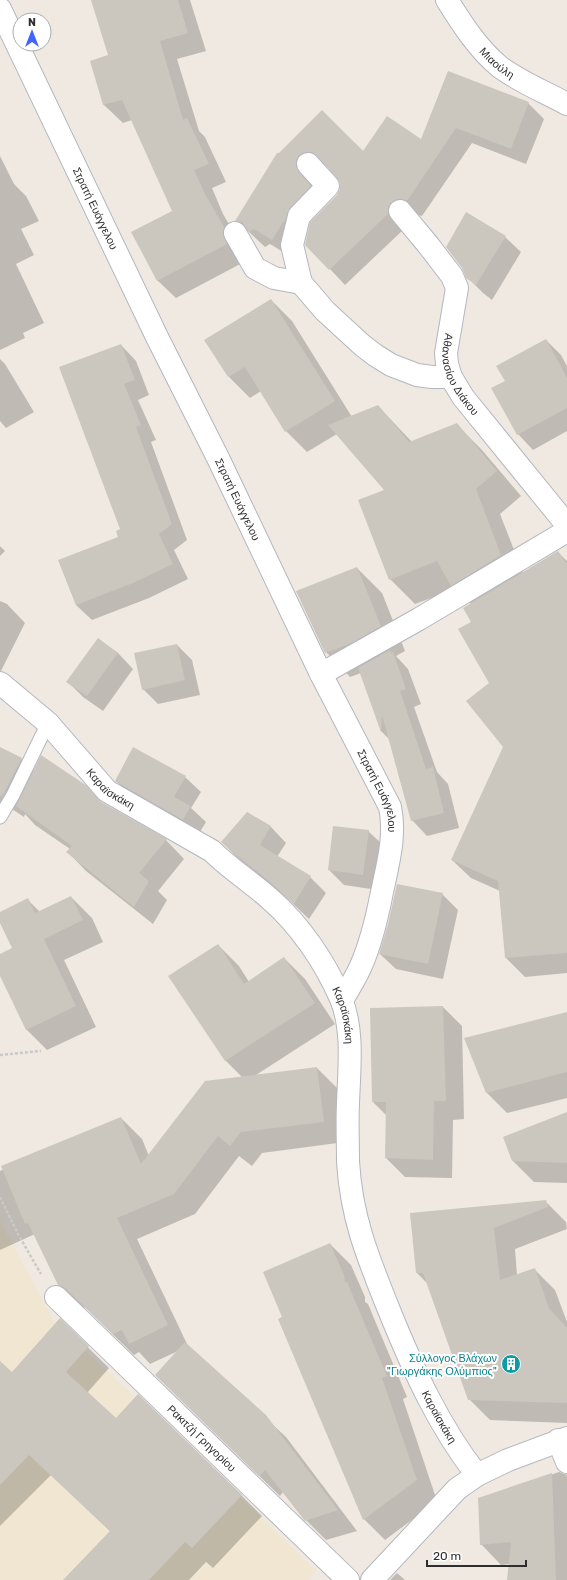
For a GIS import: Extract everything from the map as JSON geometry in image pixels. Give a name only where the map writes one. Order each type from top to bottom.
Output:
[{"type":"street","name":"Μιαούλη","points":[[447,0],[460,21],[481,49],[501,67],[519,79],[567,104]]},
{"type":"street","name":"Στρατή Ευάγγελου","points":[[0,9],[157,337],[218,458],[320,674],[390,807],[392,825],[388,865],[371,937],[360,968],[342,1000]]},
{"type":"street","points":[[308,164],[328,186],[299,216],[292,245],[300,283],[345,331],[375,355],[391,365],[417,375],[451,377]]},
{"type":"street","name":"Αθανασίου Διάκου","points":[[400,211],[430,246],[452,276],[457,288],[446,353],[446,364],[451,377],[463,397],[567,525]]},
{"type":"street","points":[[235,233],[255,268],[274,278],[300,283]]},
{"type":"street","points":[[320,674],[419,619],[567,531]]},
{"type":"street","name":"Καραϊσκάκη","points":[[0,683],[48,722],[107,791],[212,851],[225,864],[270,899],[293,922],[315,951],[342,1000],[348,1026],[348,1160],[351,1192],[358,1226],[370,1263],[424,1392],[457,1448],[477,1475]]},
{"type":"street","name":"Ρακιτζή Γρηγορίου","points":[[56,1297],[348,1580]]},
{"type":"street","points":[[372,1580],[457,1489],[477,1475],[508,1460],[562,1439],[567,1462]]},
{"type":"lane","points":[[0,817],[13,795],[48,722]]},
{"type":"path","points":[[0,1054],[41,1051]]},
{"type":"path","points":[[0,1197],[28,1252],[56,1297]]},
{"type":"shaded area","points":[[0,1221],[55,1323],[198,1455],[316,1571],[308,1580],[0,1580]]},
{"type":"building","points":[[91,0],[178,0],[188,33],[160,41],[183,120],[187,118],[209,164],[194,170],[205,194],[224,227],[223,233],[227,244],[157,281],[131,232],[172,211],[122,100],[103,105],[90,61],[108,55]]},
{"type":"building","points":[[448,71],[529,102],[511,149],[456,128],[407,201],[398,199],[392,202],[388,207],[388,214],[329,270],[305,245],[310,222],[337,195],[340,190],[340,183],[312,152],[306,152],[300,155],[296,160],[296,166],[299,172],[311,186],[290,208],[284,223],[283,222],[272,240],[254,229],[249,232],[242,222],[235,221],[277,153],[279,153],[322,110],[363,151],[387,116],[421,139]]},
{"type":"building","points":[[466,212],[506,236],[476,285],[466,278],[462,268],[446,247]]},
{"type":"building","points":[[271,299],[335,401],[285,432],[245,367],[228,377],[204,340]]},
{"type":"building","points":[[546,339],[567,378],[567,408],[517,435],[491,388],[505,381],[496,366]]},
{"type":"building","points":[[121,344],[135,380],[124,384],[141,425],[136,427],[172,524],[159,534],[173,564],[133,583],[76,605],[58,560],[118,537],[116,531],[120,529],[59,367]]},
{"type":"building","points":[[378,405],[409,442],[457,423],[497,471],[476,489],[501,555],[451,586],[437,561],[389,580],[358,500],[384,490],[328,425]]},
{"type":"building","points":[[558,551],[567,564],[567,953],[505,958],[498,881],[451,860],[503,747],[466,701],[489,683],[458,629],[471,622],[463,608]]},
{"type":"building","points":[[357,567],[381,626],[350,644],[325,653],[296,591]]},
{"type":"building","points":[[98,638],[118,653],[87,696],[66,682]]},
{"type":"building","points":[[177,644],[185,680],[142,690],[134,653]]},
{"type":"building","points":[[390,650],[391,653],[393,652],[406,689],[400,691],[426,769],[433,767],[444,813],[411,821],[382,715],[381,732],[358,668]]},
{"type":"building","points":[[0,747],[22,758],[2,797],[0,795]]},
{"type":"building","points":[[133,747],[186,776],[174,797],[191,806],[183,820],[115,781]]},
{"type":"building","points":[[41,755],[87,786],[101,802],[167,839],[139,873],[149,881],[134,907],[66,852],[72,846],[16,806]]},
{"type":"building","points":[[247,812],[271,826],[260,845],[311,876],[294,904],[221,842]]},
{"type":"building","points":[[333,826],[369,830],[363,875],[328,870]]},
{"type":"building","points":[[397,884],[443,893],[428,964],[379,954],[388,924]]},
{"type":"building","points":[[71,896],[83,920],[44,939],[76,1006],[26,1030],[0,976],[0,954],[12,948],[0,923],[0,912],[28,898],[35,913]]},
{"type":"building","points":[[218,944],[244,984],[284,957],[315,1003],[225,1061],[168,976]]},
{"type":"building","points":[[443,1006],[446,1101],[434,1101],[433,1160],[385,1158],[386,1102],[372,1102],[370,1008]]},
{"type":"building","points":[[567,1012],[567,1072],[486,1093],[464,1038]]},
{"type":"building","points":[[317,1067],[324,1122],[241,1132],[230,1146],[218,1136],[174,1194],[117,1218],[168,1325],[129,1344],[122,1330],[113,1334],[65,1288],[58,1285],[28,1223],[25,1224],[1,1166],[121,1117],[141,1164],[205,1081]]},
{"type":"building","points":[[567,1112],[567,1163],[512,1161],[503,1137]]},
{"type":"building","name":"Σύλλογος Βλάχων \"Γιωργάκης Ολύμπιος\"","points":[[546,1200],[548,1207],[494,1228],[500,1280],[535,1268],[549,1308],[567,1328],[567,1403],[468,1400],[423,1273],[416,1273],[410,1213]]},
{"type":"building","points":[[330,1243],[344,1275],[345,1282],[347,1282],[387,1376],[382,1378],[417,1480],[363,1520],[278,1319],[282,1317],[263,1272]]},
{"type":"building","points":[[60,1318],[89,1346],[66,1372],[116,1418],[138,1394],[242,1495],[192,1548],[185,1542],[149,1580],[63,1580],[110,1531],[29,1455],[0,1485],[0,1361],[12,1372]]},
{"type":"building","points":[[185,1342],[266,1415],[338,1510],[305,1521],[265,1470],[259,1476],[155,1375]]},
{"type":"building","points":[[552,1473],[556,1580],[507,1580],[511,1542],[480,1545],[478,1498]]},
{"type":"place","name":"Σύλλογος Βλάχων \"Γιωργάκης Ολύμπιος\"","points":[[511,1364]]}]
